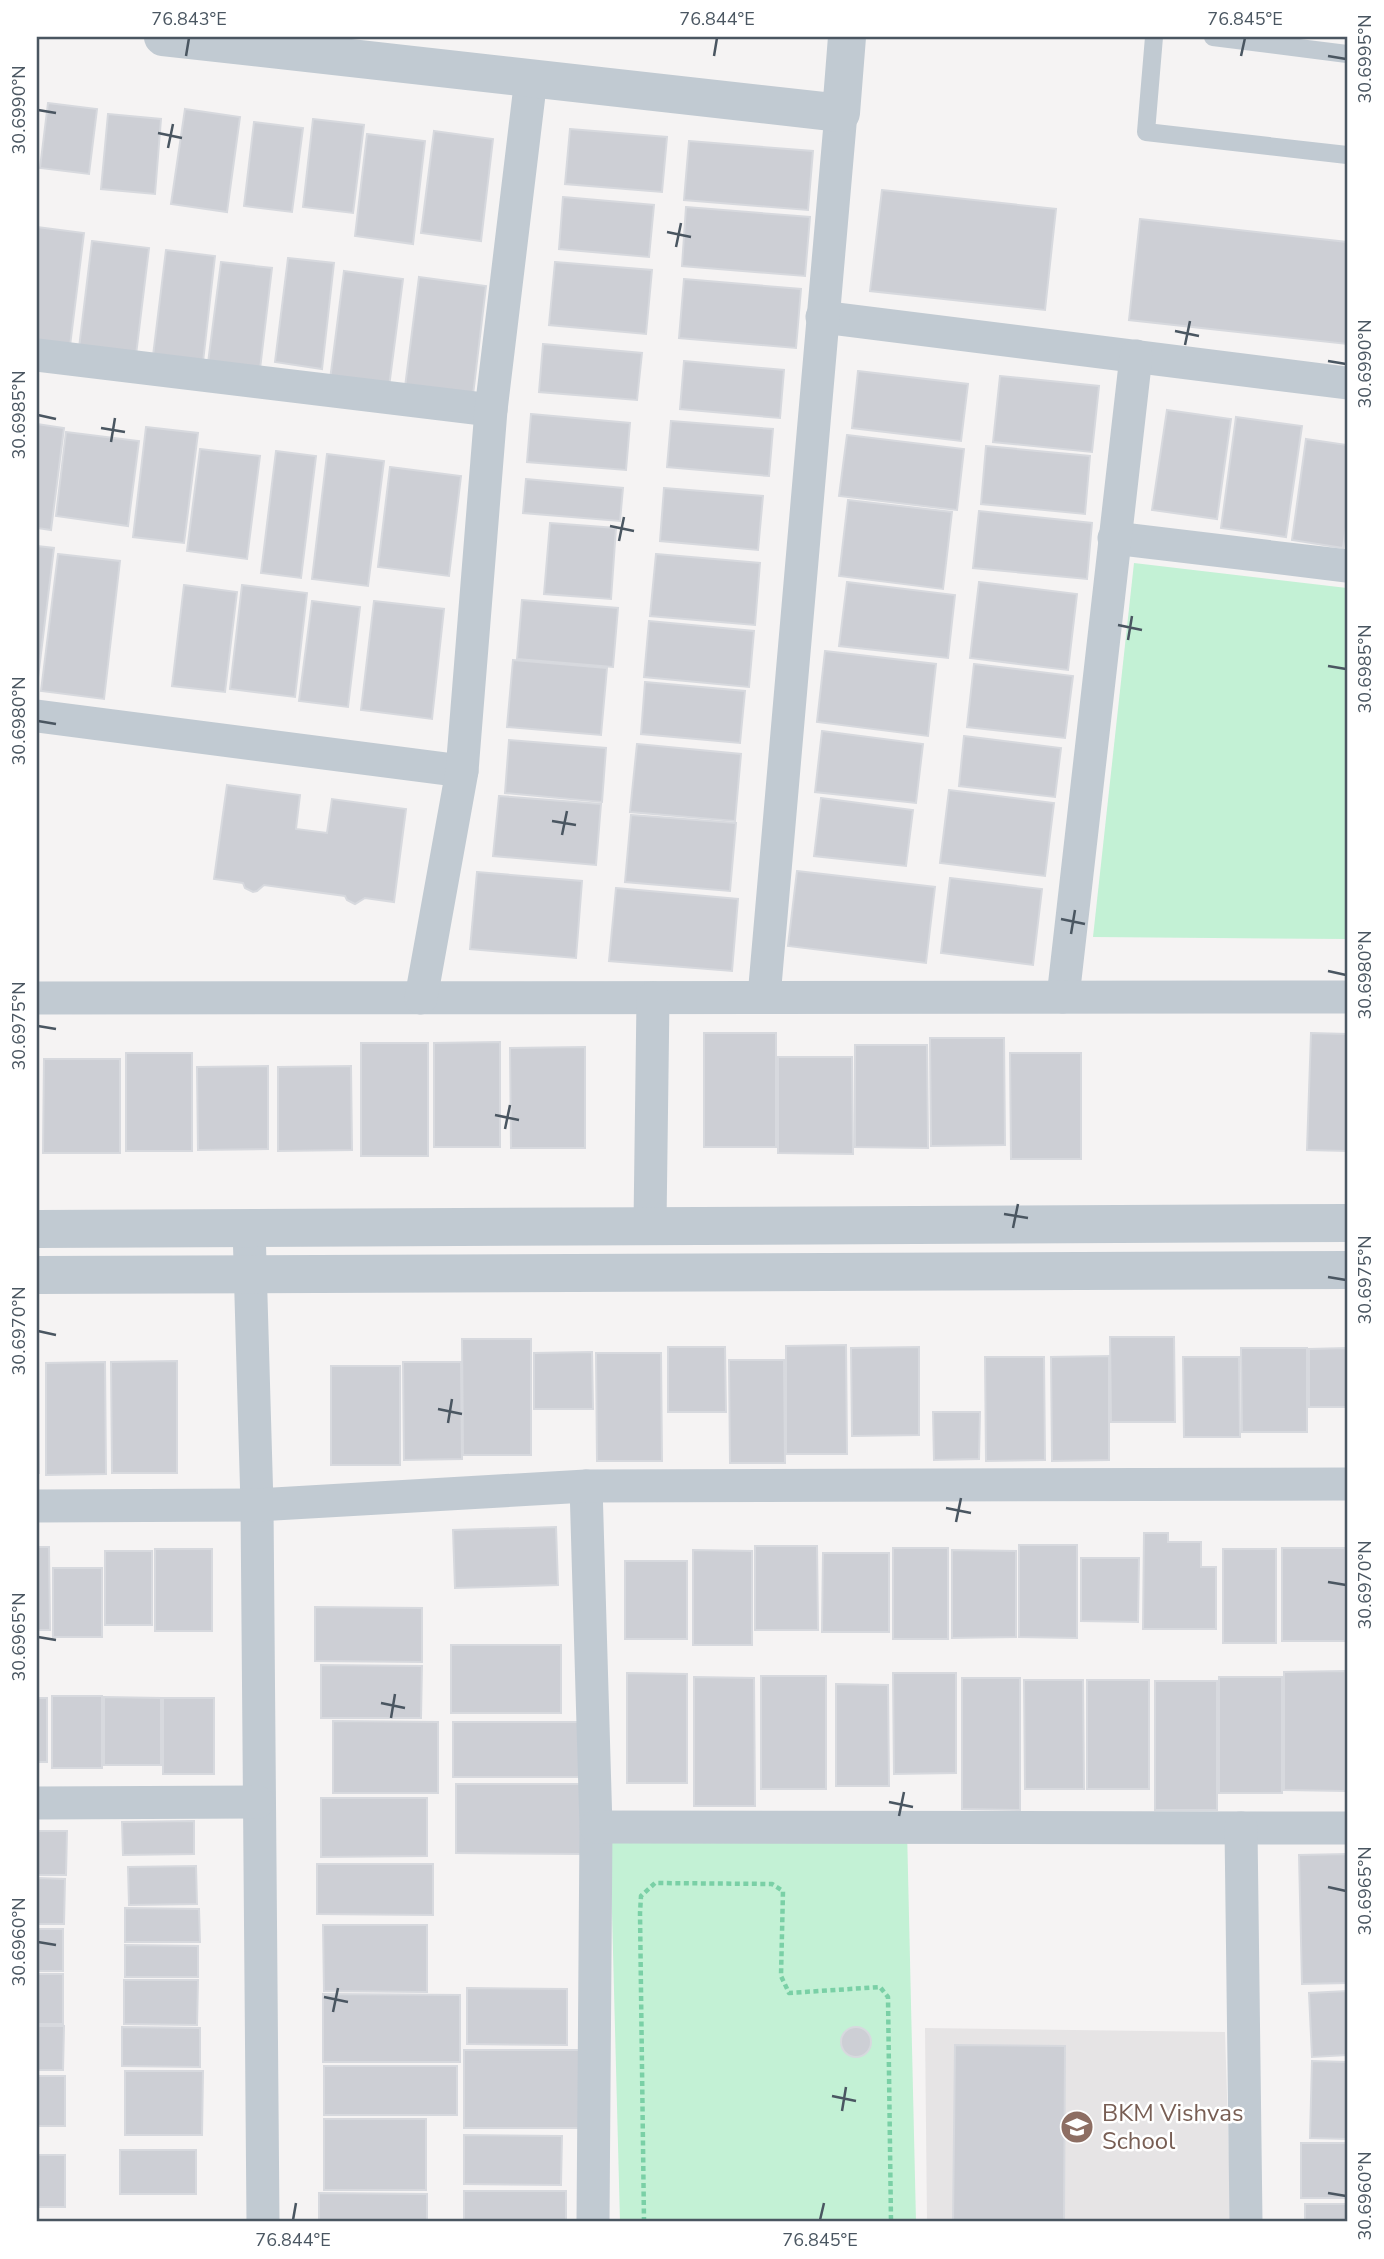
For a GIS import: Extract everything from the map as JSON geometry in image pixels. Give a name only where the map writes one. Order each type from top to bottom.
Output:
[{"type":"street","points":[[163,37],[841,113]]},
{"type":"street","points":[[764,997],[847,37]]},
{"type":"street","points":[[421,998],[462,771],[491,410],[531,78]]},
{"type":"street","points":[[822,317],[1347,383]]},
{"type":"street","points":[[37,355],[491,410]]},
{"type":"street","points":[[1063,997],[1136,356]]},
{"type":"street","points":[[1114,538],[1347,566]]},
{"type":"street","points":[[37,716],[462,771]]},
{"type":"street","points":[[37,998],[1347,997]]},
{"type":"street","points":[[650,1224],[653,998]]},
{"type":"street","points":[[37,1229],[650,1224],[1347,1223]]},
{"type":"street","points":[[249,1227],[257,1505],[263,2222]]},
{"type":"street","points":[[37,1275],[1347,1270]]},
{"type":"street","points":[[37,1506],[257,1505],[586,1486],[1347,1484]]},
{"type":"street","points":[[586,1486],[596,1827],[593,2222]]},
{"type":"street","points":[[37,1803],[258,1802]]},
{"type":"street","points":[[596,1827],[1347,1828]]},
{"type":"street","points":[[1241,1828],[1246,2222]]},
{"type":"lane","points":[[1154,37],[1146,132],[1347,155]]},
{"type":"lane","points":[[1213,37],[1347,54]]},
{"type":"path","points":[[644,2222],[641,1896],[655,1883],[772,1884],[783,1891],[781,1976],[789,1993],[880,1987],[888,1997],[891,2222]]},
{"type":"shaded area","name":"BKM Vishvas School","points":[[925,2028],[1225,2032],[1231,2222],[927,2222]]},
{"type":"green space","points":[[1134,563],[1347,588],[1347,939],[1093,937]]},
{"type":"green space","points":[[907,1829],[916,2222],[620,2222],[610,1836]]},
{"type":"building","points":[[48,103],[97,109],[89,174],[40,168]]},
{"type":"building","points":[[185,109],[240,117],[227,212],[171,204]]},
{"type":"building","points":[[108,114],[161,119],[155,194],[101,189]]},
{"type":"building","points":[[313,119],[364,125],[353,213],[303,207]]},
{"type":"building","points":[[254,122],[303,128],[292,212],[244,206]]},
{"type":"building","points":[[570,129],[667,137],[662,192],[565,184]]},
{"type":"building","points":[[434,131],[493,139],[481,241],[421,233]]},
{"type":"building","points":[[367,134],[425,141],[413,244],[355,236]]},
{"type":"building","points":[[689,141],[813,151],[808,210],[684,200]]},
{"type":"building","points":[[882,190],[1056,209],[1045,310],[870,291]]},
{"type":"building","points":[[563,197],[654,205],[649,257],[559,249]]},
{"type":"building","points":[[686,207],[810,217],[805,276],[682,266]]},
{"type":"building","points":[[1140,219],[1347,242],[1347,344],[1129,320]]},
{"type":"building","points":[[37,227],[84,233],[70,346],[37,342]]},
{"type":"building","points":[[92,241],[149,248],[136,355],[79,348]]},
{"type":"building","points":[[166,250],[215,256],[203,362],[153,356]]},
{"type":"building","points":[[288,258],[334,263],[322,369],[275,362]]},
{"type":"building","points":[[221,262],[272,268],[260,369],[208,363]]},
{"type":"building","points":[[555,262],[652,270],[646,334],[549,325]]},
{"type":"building","points":[[344,271],[403,279],[389,387],[330,380]]},
{"type":"building","points":[[419,277],[486,286],[473,395],[405,387]]},
{"type":"building","points":[[684,279],[801,289],[796,348],[679,338]]},
{"type":"building","points":[[543,344],[642,353],[637,400],[539,392]]},
{"type":"building","points":[[684,361],[784,370],[780,418],[680,409]]},
{"type":"building","points":[[858,371],[968,384],[961,441],[852,428]]},
{"type":"building","points":[[1000,376],[1099,386],[1092,452],[993,442]]},
{"type":"building","points":[[1167,410],[1231,419],[1217,519],[1152,510]]},
{"type":"building","points":[[531,414],[630,423],[626,470],[527,462]]},
{"type":"building","points":[[1236,417],[1302,426],[1286,537],[1221,528]]},
{"type":"building","points":[[671,421],[773,429],[769,476],[667,467]]},
{"type":"building","points":[[37,424],[64,428],[51,530],[37,528]]},
{"type":"building","points":[[146,427],[198,433],[184,543],[133,537]]},
{"type":"building","points":[[66,432],[139,441],[128,526],[56,516]]},
{"type":"building","points":[[847,435],[964,449],[957,510],[839,496]]},
{"type":"building","points":[[1306,439],[1347,445],[1347,520],[1343,548],[1292,540]]},
{"type":"building","points":[[986,446],[1090,456],[1085,514],[981,504]]},
{"type":"building","points":[[200,449],[260,456],[247,559],[187,551]]},
{"type":"building","points":[[276,451],[316,456],[301,578],[261,573]]},
{"type":"building","points":[[327,454],[384,461],[368,586],[312,579]]},
{"type":"building","points":[[390,467],[461,476],[449,576],[378,567]]},
{"type":"building","points":[[526,479],[623,488],[620,521],[523,513]]},
{"type":"building","points":[[664,488],[763,496],[758,550],[660,541]]},
{"type":"building","points":[[848,500],[952,512],[943,589],[839,576]]},
{"type":"building","points":[[979,511],[1092,523],[1087,579],[973,568]]},
{"type":"building","points":[[550,523],[616,528],[611,599],[544,594]]},
{"type":"building","points":[[37,546],[54,548],[37,686]]},
{"type":"building","points":[[58,554],[120,561],[104,699],[41,691]]},
{"type":"building","points":[[656,554],[760,563],[755,625],[650,616]]},
{"type":"building","points":[[847,582],[955,595],[948,658],[839,646]]},
{"type":"building","points":[[979,582],[1077,594],[1068,670],[970,658]]},
{"type":"building","points":[[184,585],[237,592],[225,692],[172,686]]},
{"type":"building","points":[[242,585],[307,593],[295,697],[230,689]]},
{"type":"building","points":[[522,600],[618,608],[613,667],[517,659]]},
{"type":"building","points":[[312,601],[360,607],[348,707],[299,701]]},
{"type":"building","points":[[374,601],[444,609],[432,719],[361,710]]},
{"type":"building","points":[[649,621],[754,631],[749,687],[644,677]]},
{"type":"building","points":[[825,651],[936,664],[928,736],[817,722]]},
{"type":"building","points":[[513,660],[607,668],[601,735],[507,727]]},
{"type":"building","points":[[974,664],[1073,676],[1065,738],[967,727]]},
{"type":"building","points":[[645,682],[745,691],[740,743],[641,734]]},
{"type":"building","points":[[822,731],[923,744],[916,803],[815,792]]},
{"type":"building","points":[[964,736],[1061,748],[1055,797],[959,786]]},
{"type":"building","points":[[509,740],[606,748],[602,802],[505,793]]},
{"type":"building","points":[[637,744],[741,754],[735,821],[630,812]]},
{"type":"building","points":[[227,785],[300,795],[296,829],[327,833],[332,799],[406,809],[394,902],[365,898],[355,904],[345,896],[264,885],[253,892],[245,888],[243,883],[214,879]]},
{"type":"building","points":[[949,790],[1054,803],[1045,876],[940,863]]},
{"type":"building","points":[[499,796],[601,804],[596,865],[493,856]]},
{"type":"building","points":[[821,798],[913,810],[906,866],[814,856]]},
{"type":"building","points":[[631,815],[736,823],[730,891],[625,882]]},
{"type":"building","points":[[797,871],[935,887],[926,963],[788,946]]},
{"type":"building","points":[[477,872],[582,881],[576,958],[470,949]]},
{"type":"building","points":[[950,878],[1042,889],[1033,965],[941,953]]},
{"type":"building","points":[[616,888],[738,899],[732,971],[609,961]]},
{"type":"building","points":[[704,1033],[776,1033],[776,1147],[704,1147]]},
{"type":"building","points":[[1311,1033],[1347,1034],[1347,1151],[1307,1150]]},
{"type":"building","points":[[930,1038],[1004,1038],[1005,1145],[931,1146]]},
{"type":"building","points":[[500,1042],[500,1147],[434,1147],[434,1043]]},
{"type":"building","points":[[361,1043],[428,1043],[428,1156],[361,1156]]},
{"type":"building","points":[[855,1045],[927,1045],[928,1148],[855,1147]]},
{"type":"building","points":[[585,1047],[585,1148],[511,1148],[510,1048]]},
{"type":"building","points":[[126,1053],[192,1053],[192,1151],[126,1151]]},
{"type":"building","points":[[1010,1053],[1081,1053],[1081,1159],[1011,1159]]},
{"type":"building","points":[[778,1057],[852,1057],[853,1154],[778,1153]]},
{"type":"building","points":[[44,1059],[120,1059],[120,1153],[43,1153]]},
{"type":"building","points":[[268,1066],[268,1149],[198,1150],[197,1067]]},
{"type":"building","points":[[351,1066],[352,1150],[278,1151],[278,1067]]},
{"type":"building","points":[[1110,1337],[1174,1337],[1175,1422],[1111,1422]]},
{"type":"building","points":[[462,1339],[531,1339],[531,1455],[463,1455]]},
{"type":"building","points":[[846,1345],[847,1454],[786,1454],[786,1346]]},
{"type":"building","points":[[668,1347],[725,1347],[726,1412],[668,1412]]},
{"type":"building","points":[[919,1347],[919,1435],[852,1436],[851,1348]]},
{"type":"building","points":[[1241,1348],[1307,1348],[1307,1432],[1242,1432]]},
{"type":"building","points":[[1347,1348],[1347,1407],[1309,1407],[1309,1349]]},
{"type":"building","points":[[592,1352],[593,1409],[534,1409],[534,1353]]},
{"type":"building","points":[[596,1353],[661,1353],[662,1461],[597,1461]]},
{"type":"building","points":[[38,1356],[39,1473],[37,1473]]},
{"type":"building","points":[[1109,1356],[1109,1460],[1052,1461],[1051,1357]]},
{"type":"building","points":[[985,1357],[1044,1357],[1045,1460],[986,1461]]},
{"type":"building","points":[[1183,1357],[1239,1357],[1240,1437],[1184,1437]]},
{"type":"building","points":[[729,1360],[784,1360],[785,1463],[730,1463]]},
{"type":"building","points":[[177,1361],[177,1473],[112,1473],[111,1362]]},
{"type":"building","points":[[105,1362],[106,1474],[46,1475],[46,1363]]},
{"type":"building","points":[[403,1362],[461,1362],[462,1459],[404,1460]]},
{"type":"building","points":[[331,1366],[400,1366],[400,1465],[331,1465]]},
{"type":"building","points":[[933,1412],[980,1412],[979,1459],[934,1460]]},
{"type":"building","points":[[556,1527],[558,1585],[455,1588],[453,1530]]},
{"type":"building","points":[[1144,1533],[1168,1533],[1168,1542],[1201,1542],[1201,1567],[1216,1567],[1216,1629],[1143,1629]]},
{"type":"building","points":[[1019,1545],[1077,1545],[1077,1638],[1019,1637]]},
{"type":"building","points":[[755,1546],[817,1546],[818,1630],[755,1630]]},
{"type":"building","points":[[37,1547],[49,1547],[50,1630],[37,1630]]},
{"type":"building","points":[[893,1548],[948,1548],[948,1639],[893,1639]]},
{"type":"building","points":[[1282,1548],[1345,1548],[1345,1641],[1282,1641]]},
{"type":"building","points":[[155,1549],[212,1549],[212,1631],[155,1631]]},
{"type":"building","points":[[1223,1549],[1276,1549],[1276,1643],[1223,1643]]},
{"type":"building","points":[[693,1550],[752,1551],[752,1645],[693,1645]]},
{"type":"building","points":[[952,1550],[1016,1551],[1016,1637],[952,1638]]},
{"type":"building","points":[[105,1551],[152,1551],[152,1625],[105,1625]]},
{"type":"building","points":[[823,1553],[889,1553],[889,1632],[822,1632]]},
{"type":"building","points":[[1081,1558],[1139,1558],[1138,1622],[1081,1621]]},
{"type":"building","points":[[625,1561],[687,1561],[687,1639],[625,1639]]},
{"type":"building","points":[[53,1568],[102,1568],[102,1637],[53,1637]]},
{"type":"building","points":[[315,1607],[422,1608],[422,1662],[315,1661]]},
{"type":"building","points":[[451,1645],[561,1645],[561,1713],[451,1713]]},
{"type":"building","points":[[321,1665],[422,1666],[421,1718],[321,1718]]},
{"type":"building","points":[[1345,1671],[1345,1791],[1284,1790],[1284,1672]]},
{"type":"building","points":[[627,1673],[687,1674],[687,1783],[627,1783]]},
{"type":"building","points":[[893,1673],[956,1673],[956,1773],[894,1774]]},
{"type":"building","points":[[761,1676],[826,1676],[826,1789],[761,1789]]},
{"type":"building","points":[[694,1677],[754,1678],[755,1806],[694,1806]]},
{"type":"building","points":[[1219,1677],[1282,1677],[1282,1793],[1219,1793]]},
{"type":"building","points":[[962,1678],[1020,1678],[1020,1810],[962,1809]]},
{"type":"building","points":[[1024,1680],[1083,1680],[1084,1789],[1025,1789]]},
{"type":"building","points":[[1087,1680],[1149,1680],[1149,1789],[1087,1789]]},
{"type":"building","points":[[1155,1681],[1217,1681],[1217,1810],[1155,1810]]},
{"type":"building","points":[[836,1684],[888,1685],[889,1786],[836,1786]]},
{"type":"building","points":[[52,1696],[102,1696],[102,1768],[52,1768]]},
{"type":"building","points":[[104,1697],[161,1698],[161,1765],[104,1765]]},
{"type":"building","points":[[37,1698],[47,1698],[47,1762],[37,1762]]},
{"type":"building","points":[[163,1698],[214,1698],[214,1774],[163,1774]]},
{"type":"building","points":[[333,1721],[438,1722],[438,1793],[333,1793]]},
{"type":"building","points":[[453,1722],[580,1722],[580,1777],[453,1777]]},
{"type":"building","points":[[456,1784],[583,1784],[583,1854],[456,1853]]},
{"type":"building","points":[[321,1798],[427,1798],[427,1856],[321,1857]]},
{"type":"building","points":[[194,1821],[194,1854],[123,1855],[122,1822]]},
{"type":"building","points":[[37,1831],[67,1831],[66,1875],[37,1875]]},
{"type":"building","points":[[1347,1854],[1347,1983],[1302,1984],[1299,1855]]},
{"type":"building","points":[[317,1864],[433,1864],[433,1915],[317,1914]]},
{"type":"building","points":[[196,1866],[197,1904],[129,1905],[128,1867]]},
{"type":"building","points":[[37,1878],[65,1879],[64,1924],[37,1924]]},
{"type":"building","points":[[125,1908],[199,1909],[200,1942],[125,1942]]},
{"type":"building","points":[[323,1925],[427,1925],[427,1992],[324,1991]]},
{"type":"building","points":[[37,1929],[63,1929],[63,1971],[37,1971]]},
{"type":"building","points":[[125,1945],[198,1946],[198,1977],[125,1977]]},
{"type":"building","points":[[37,1974],[63,1974],[63,2024],[37,2024]]},
{"type":"building","points":[[124,1980],[198,1980],[197,2025],[124,2024]]},
{"type":"building","points":[[467,1988],[567,1989],[567,2045],[467,2044]]},
{"type":"building","points":[[1347,1991],[1347,2055],[1312,2057],[1309,1993]]},
{"type":"building","points":[[323,1994],[460,1995],[460,2062],[323,2062]]},
{"type":"building","points":[[37,2026],[64,2026],[63,2070],[37,2070]]},
{"type":"building","points":[[122,2027],[200,2028],[200,2067],[122,2066]]},
{"type":"building","points":[[856,2027],[867,2031],[871,2042],[867,2053],[856,2057],[845,2053],[841,2042],[845,2031]]},
{"type":"building","points":[[955,2045],[1065,2046],[1064,2222],[953,2222]]},
{"type":"building","points":[[464,2050],[580,2050],[580,2128],[464,2128]]},
{"type":"building","points":[[1312,2061],[1347,2062],[1347,2139],[1310,2138]]},
{"type":"building","points":[[324,2066],[457,2066],[457,2115],[324,2115]]},
{"type":"building","points":[[125,2071],[203,2071],[202,2135],[125,2135]]},
{"type":"building","points":[[37,2076],[65,2076],[65,2126],[37,2126]]},
{"type":"building","points":[[324,2119],[426,2119],[426,2190],[324,2190]]},
{"type":"building","points":[[464,2135],[562,2136],[561,2185],[464,2184]]},
{"type":"building","points":[[1301,2143],[1347,2143],[1347,2198],[1301,2198]]},
{"type":"building","points":[[120,2150],[196,2150],[196,2194],[120,2194]]},
{"type":"building","points":[[37,2155],[65,2155],[65,2207],[37,2207]]},
{"type":"building","points":[[464,2191],[566,2191],[566,2222],[464,2222]]},
{"type":"building","points":[[319,2193],[427,2194],[427,2222],[319,2222]]},
{"type":"building","points":[[1305,2204],[1347,2204],[1347,2222],[1305,2222]]},
{"type":"place","name":"BKM Vishvas School","points":[[1077,2127]]}]
